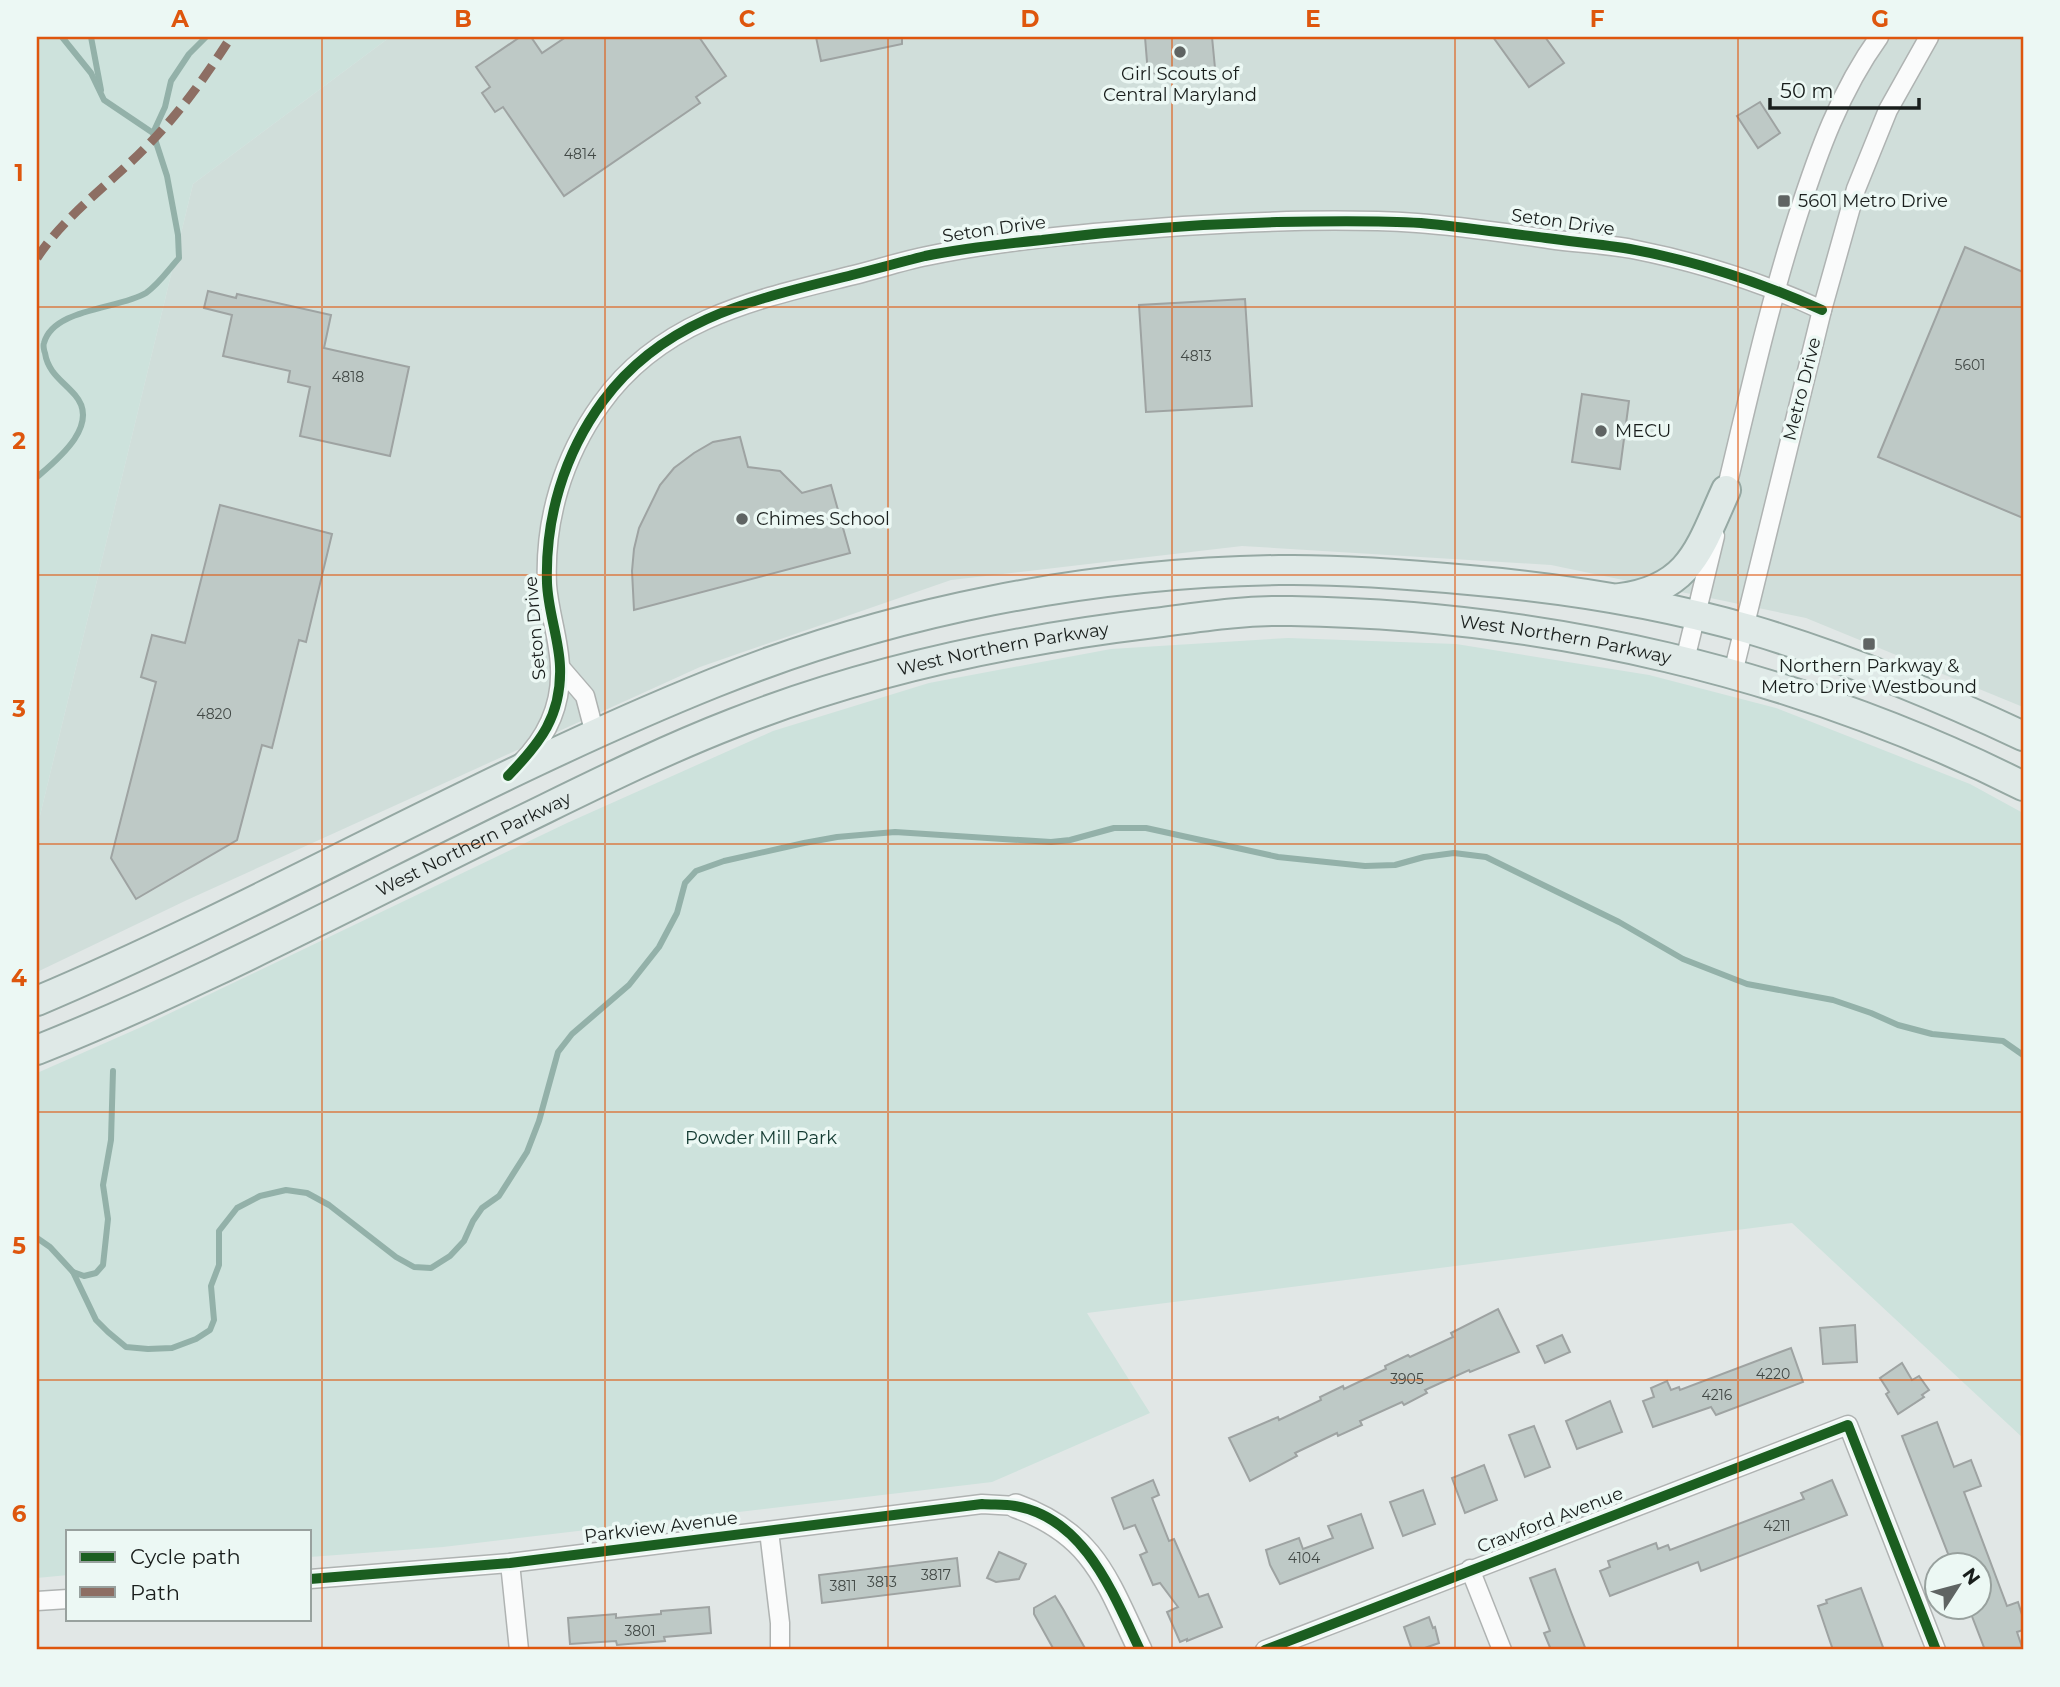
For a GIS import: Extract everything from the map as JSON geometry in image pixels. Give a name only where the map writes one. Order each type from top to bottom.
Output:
[{"type":"main road","points":[[1612,599],[1632,596],[1659,586],[1689,565],[1696,556],[1726,490]]},
{"type":"main road","points":[[37,1001],[132,959],[595,734],[714,683],[803,650],[966,605],[1126,580],[1282,570],[1351,571],[1521,584],[1612,599],[1745,628],[1836,657],[1902,682],[2023,736]]},
{"type":"main road","name":"West Northern Parkway","points":[[37,1050],[137,1007],[595,785],[733,723],[788,703],[889,673],[1028,641],[1204,615],[1288,611],[1425,618],[1588,639],[1685,660],[1821,700],[1959,755],[2023,786]]},
{"type":"main road","points":[[595,734],[595,785]]},
{"type":"street","points":[[1685,660],[1774,288],[1811,173],[1828,130],[1845,90],[1879,37]]},
{"type":"street","name":"Metro Drive","points":[[1733,673],[1822,310],[1856,189],[1888,110],[1929,37]]},
{"type":"street","name":"Seton Drive","points":[[508,776],[533,751],[554,716],[560,667],[547,587],[549,531],[563,475],[586,426],[614,386],[637,362],[669,339],[709,316],[783,293],[928,256],[995,245],[1131,230],[1234,223],[1340,221],[1416,223],[1484,229],[1630,249],[1707,267],[1774,288],[1822,310]]},
{"type":"street","name":"Seton Drive","points":[[560,667],[584,696],[595,734]]},
{"type":"street","name":"Crawford Avenue","points":[[1265,1650],[1848,1425],[1936,1650]]},
{"type":"street","name":"Parkview Avenue","points":[[312,1579],[510,1563],[982,1504],[1016,1506]]},
{"type":"street","points":[[1016,1506],[1043,1516],[1065,1529],[1085,1549],[1103,1574],[1140,1650]]},
{"type":"street","points":[[769,1531],[780,1623],[780,1650]]},
{"type":"street","points":[[510,1563],[519,1650]]},
{"type":"street","points":[[1470,1569],[1502,1650]]},
{"type":"street","points":[[37,1601],[66,1599]]},
{"type":"shaded area","points":[[390,37],[2023,37],[2023,707],[1806,618],[1551,565],[1242,546],[951,580],[700,667],[187,900],[37,972],[37,828],[193,184]]},
{"type":"green space","points":[[37,37],[390,37],[193,184],[37,828]]},
{"type":"green space","name":"Powder Mill Park","points":[[1288,638],[1456,644],[1649,675],[1776,708],[1970,784],[2023,813],[2023,1438],[1792,1223],[1087,1313],[1150,1413],[992,1482],[443,1547],[312,1557],[312,1530],[66,1530],[66,1575],[37,1578],[37,1073],[139,1028],[567,823],[773,731],[929,683],[1111,649]]},
{"type":"building","points":[[520,37],[531,37],[542,53],[566,37],[699,37],[726,76],[696,97],[700,103],[564,196],[503,107],[495,112],[482,93],[490,87],[476,67]]},
{"type":"building","points":[[816,37],[902,37],[902,44],[821,61]]},
{"type":"building","name":"Girl Scouts of Central Maryland","points":[[1145,37],[1212,37],[1215,68],[1148,74]]},
{"type":"building","points":[[1493,37],[1545,37],[1564,63],[1529,87]]},
{"type":"building","points":[[1760,102],[1780,133],[1758,148],[1737,116]]},
{"type":"building","points":[[1965,247],[2023,272],[2023,518],[1878,457]]},
{"type":"building","points":[[208,291],[236,298],[237,294],[331,315],[324,348],[409,367],[390,456],[300,436],[310,387],[288,382],[290,371],[223,356],[232,315],[204,308]]},
{"type":"building","points":[[1245,299],[1252,406],[1146,412],[1139,305]]},
{"type":"building","name":"MECU","points":[[1582,394],[1629,401],[1620,469],[1572,462]]},
{"type":"building","name":"Chimes School","points":[[740,437],[748,467],[780,471],[802,493],[831,485],[850,553],[634,610],[634,549],[639,528],[660,485],[674,468],[694,453],[713,442]]},
{"type":"building","points":[[220,505],[332,534],[306,642],[299,640],[272,748],[262,745],[237,840],[136,899],[111,858],[156,682],[141,677],[152,635],[185,643]]},
{"type":"building","points":[[1498,1309],[1519,1352],[1470,1372],[1469,1370],[1425,1390],[1427,1393],[1404,1405],[1402,1402],[1360,1421],[1362,1425],[1338,1436],[1337,1433],[1295,1453],[1297,1456],[1250,1481],[1229,1438],[1278,1417],[1279,1420],[1343,1386],[1344,1389],[1408,1355],[1410,1357],[1453,1337],[1451,1333]]},
{"type":"building","points":[[1855,1325],[1857,1362],[1823,1364],[1820,1328]]},
{"type":"building","points":[[1562,1335],[1570,1352],[1545,1363],[1537,1346]]},
{"type":"building","points":[[1791,1348],[1803,1382],[1716,1415],[1711,1407],[1653,1427],[1643,1401],[1654,1397],[1651,1388],[1667,1381],[1671,1390],[1679,1387],[1680,1390]]},
{"type":"building","points":[[1902,1363],[1912,1380],[1919,1376],[1929,1390],[1922,1395],[1924,1397],[1898,1414],[1880,1378]]},
{"type":"building","points":[[1610,1401],[1622,1432],[1577,1449],[1566,1421]]},
{"type":"building","points":[[1937,1422],[1954,1467],[1971,1460],[1981,1486],[1964,1492],[1986,1550],[1947,1550],[1902,1436]]},
{"type":"building","points":[[1534,1426],[1550,1467],[1525,1477],[1509,1435]]},
{"type":"building","points":[[1484,1465],[1497,1500],[1465,1513],[1452,1478]]},
{"type":"building","points":[[1153,1480],[1159,1495],[1152,1498],[1169,1541],[1174,1539],[1199,1597],[1208,1594],[1222,1627],[1187,1641],[1180,1642],[1167,1612],[1178,1607],[1160,1583],[1153,1585],[1140,1555],[1147,1552],[1135,1525],[1124,1529],[1112,1498]]},
{"type":"building","points":[[1832,1480],[1847,1515],[1701,1571],[1698,1562],[1610,1596],[1600,1571],[1610,1567],[1608,1561],[1656,1543],[1658,1549],[1668,1545],[1670,1550],[1804,1499],[1801,1493]]},
{"type":"building","points":[[1423,1490],[1435,1524],[1403,1536],[1390,1502]]},
{"type":"building","points":[[1361,1514],[1373,1548],[1280,1584],[1266,1550],[1299,1538],[1303,1549],[1333,1538],[1328,1526]]},
{"type":"building","points":[[999,1552],[1026,1564],[1019,1579],[996,1582],[987,1578]]},
{"type":"building","points":[[957,1558],[960,1586],[822,1603],[819,1575]]},
{"type":"building","points":[[1555,1569],[1586,1650],[1551,1650],[1544,1633],[1550,1631],[1530,1578]]},
{"type":"building","points":[[1994,1572],[2007,1606],[2018,1602],[2023,1618],[2023,1630],[2017,1632],[2023,1650],[1985,1650],[1973,1620],[1994,1620]]},
{"type":"building","points":[[1861,1588],[1884,1650],[1833,1650],[1818,1606],[1827,1603],[1826,1600]]},
{"type":"building","points":[[1055,1596],[1086,1650],[1054,1650],[1034,1614],[1034,1608]]},
{"type":"building","points":[[709,1607],[711,1633],[664,1637],[665,1641],[617,1645],[616,1641],[570,1644],[568,1618],[616,1614],[616,1618]]},
{"type":"building","points":[[1429,1617],[1439,1643],[1412,1650],[1404,1627]]},
{"type":"waterway","points":[[37,477],[73,441],[83,418],[82,406],[47,360],[44,344],[50,331],[73,316],[146,293],[179,258],[178,235],[167,176],[153,133],[104,100],[91,73],[62,37]]},
{"type":"waterway","points":[[91,37],[101,90]]},
{"type":"waterway","points":[[153,133],[165,107],[171,81],[189,54],[206,37]]},
{"type":"waterway","points":[[37,1238],[50,1247],[73,1272],[96,1320],[126,1347],[148,1349],[172,1348],[196,1339],[210,1330],[214,1320],[211,1286],[219,1265],[219,1231],[237,1208],[260,1196],[286,1190],[307,1193],[329,1205],[396,1257],[414,1267],[431,1268],[450,1256],[464,1241],[482,1208],[499,1196],[527,1152],[539,1121],[558,1052],[572,1034],[629,985],[659,947],[677,913],[685,883],[696,871],[724,861],[837,837],[895,832],[1051,842],[1070,840],[1114,828],[1146,828],[1278,857],[1365,866],[1395,865],[1454,853],[1486,857],[1619,922],[1683,959],[1747,984],[1833,1000],[1898,1025],[1932,1034],[2003,1041],[2023,1055]]},
{"type":"waterway","points":[[73,1272],[84,1276],[96,1273],[103,1265],[108,1219],[103,1185],[111,1140],[113,1071]]},
{"type":"marked path","points":[[37,258],[74,214],[132,161],[170,121],[231,37]]},
{"type":"cycle path","points":[[508,776],[539,740],[557,700],[560,666],[547,583],[549,535],[568,465],[589,421],[628,372],[655,349],[684,331],[748,303],[925,256],[984,246],[1189,226],[1367,221],[1437,225],[1630,249],[1728,274],[1822,310]]},
{"type":"cycle path","points":[[1265,1650],[1848,1425],[1936,1650]]},
{"type":"cycle path","points":[[312,1579],[510,1563],[982,1504],[1007,1505],[1039,1513],[1078,1542],[1107,1583],[1140,1650]]},
{"type":"place","name":"Girl Scouts of Central Maryland","points":[[1180,52]]},
{"type":"place","name":"5601 Metro Drive","points":[[1784,201]]},
{"type":"place","name":"MECU","points":[[1601,431]]},
{"type":"place","name":"Chimes School","points":[[742,519]]},
{"type":"place","name":"Northern Parkway & Metro Drive Westbound","points":[[1869,644]]}]
